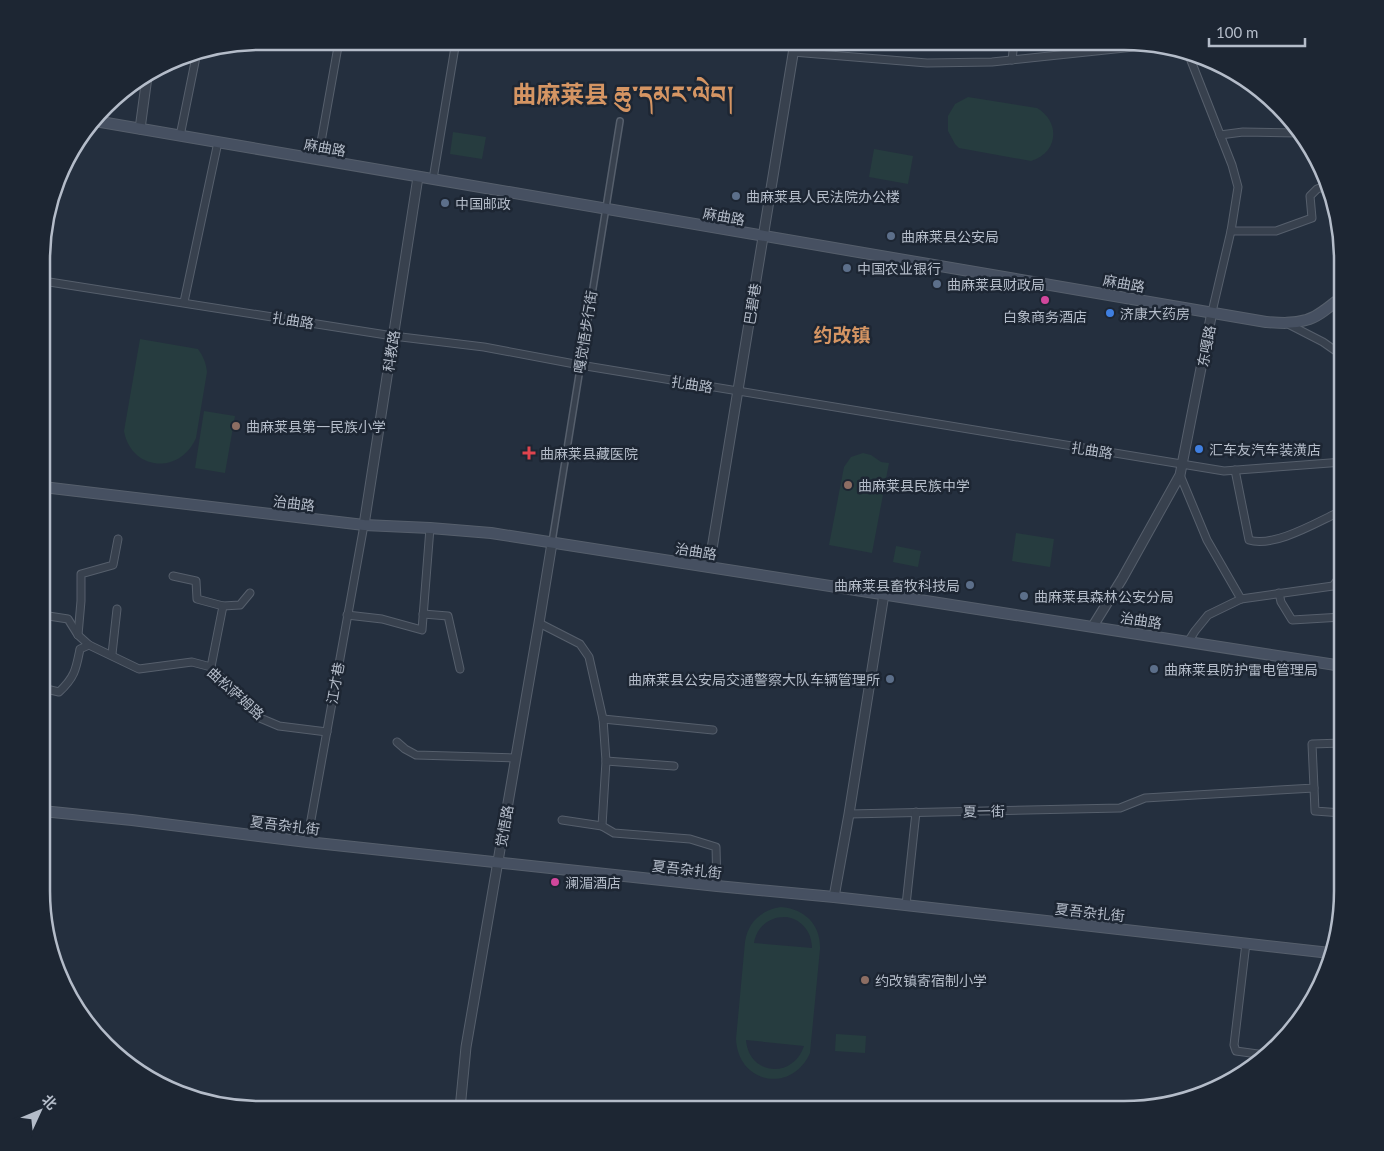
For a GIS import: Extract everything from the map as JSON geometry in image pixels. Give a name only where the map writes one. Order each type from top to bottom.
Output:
[{"type":"main road","name":"麻曲路","points":[[102,122],[1266,322],[1286,323],[1308,320],[1334,303]]},
{"type":"main road","name":"治曲路","points":[[50,488],[364,525],[491,533],[1334,665]]},
{"type":"main road","name":"夏吾杂扎街","points":[[50,813],[132,820],[307,842],[834,897],[1325,952]]},
{"type":"street","points":[[318,159],[337,50]]},
{"type":"street","points":[[433,179],[454,50]]},
{"type":"street","points":[[1012,60],[1013,50]]},
{"type":"street","points":[[793,52],[927,63],[992,62],[1080,50]]},
{"type":"street","name":"巴碧巷","points":[[709,567],[793,52]]},
{"type":"street","points":[[180,136],[195,60]]},
{"type":"street","name":"东嘎路","points":[[1093,626],[1122,579],[1180,475],[1212,312],[1231,231],[1238,187],[1232,165],[1191,61]]},
{"type":"street","points":[[140,129],[146,83]]},
{"type":"street","name":"嘎觉悟步行街","points":[[552,543],[620,121]]},
{"type":"street","points":[[1220,135],[1243,132],[1292,133]]},
{"type":"street","points":[[184,302],[218,142]]},
{"type":"street","name":"科教路","points":[[364,525],[418,176]]},
{"type":"street","points":[[1231,231],[1276,231],[1312,218],[1310,196],[1317,188],[1321,187]]},
{"type":"street","name":"扎曲路","points":[[50,282],[393,336],[484,346],[580,365],[1224,471],[1334,463]]},
{"type":"street","points":[[1286,323],[1334,350]]},
{"type":"street","points":[[1235,470],[1249,540],[1256,542],[1288,536],[1334,514]]},
{"type":"street","points":[[1180,475],[1207,540],[1241,598]]},
{"type":"street","name":"江才巷","points":[[307,842],[364,525]]},
{"type":"street","points":[[348,615],[382,619],[422,630],[430,528]]},
{"type":"street","points":[[78,635],[81,574],[113,565],[118,539]]},
{"type":"street","name":"觉悟路","points":[[461,1101],[466,1047],[540,624],[552,543]]},
{"type":"street","points":[[173,576],[196,581],[197,599],[223,606],[240,604],[250,593]]},
{"type":"street","points":[[1188,642],[1208,615],[1241,598],[1334,584]]},
{"type":"street","points":[[1279,593],[1281,602],[1292,620],[1334,617]]},
{"type":"street","points":[[834,897],[884,594]]},
{"type":"street","points":[[211,666],[223,606]]},
{"type":"street","points":[[112,654],[117,608]]},
{"type":"street","points":[[423,614],[448,616],[460,669]]},
{"type":"street","name":"曲松萨姆路","points":[[50,616],[68,619],[78,635],[88,645],[139,669],[192,662],[211,666],[260,718],[279,726],[327,732]]},
{"type":"street","points":[[540,624],[580,644],[589,657],[603,719],[606,761],[602,826]]},
{"type":"street","points":[[50,690],[60,692],[68,684],[75,672],[80,649],[88,645]]},
{"type":"street","points":[[603,719],[713,730]]},
{"type":"street","points":[[396,742],[416,754],[516,758]]},
{"type":"street","points":[[1334,743],[1312,744],[1315,811],[1334,812]]},
{"type":"street","points":[[606,761],[674,766]]},
{"type":"street","name":"夏一街","points":[[849,814],[1120,808],[1145,798],[1314,788]]},
{"type":"street","points":[[906,905],[916,812]]},
{"type":"street","points":[[562,820],[602,826],[614,833],[690,839],[716,847],[717,886]]},
{"type":"street","points":[[1246,943],[1234,1045],[1236,1051],[1257,1053]]},
{"type":"green space","points":[[968,97],[1037,108],[1045,114],[1053,129],[1053,137],[1047,151],[1031,161],[959,148],[948,131],[948,116],[955,104]]},
{"type":"green space","points":[[453,132],[486,137],[482,159],[450,154]]},
{"type":"green space","points":[[874,149],[913,156],[908,184],[869,177]]},
{"type":"green space","points":[[140,339],[198,349],[206,366],[207,372],[196,438],[189,450],[179,458],[168,463],[146,461],[136,454],[128,444],[124,431]]},
{"type":"green space","points":[[204,411],[235,416],[225,473],[195,468]]},
{"type":"green space","points":[[863,453],[871,455],[881,462],[889,463],[872,553],[829,545],[844,467],[851,457]]},
{"type":"green space","points":[[1016,533],[1054,539],[1050,567],[1012,561]]},
{"type":"green space","points":[[896,546],[921,551],[918,567],[893,562]]},
{"type":"green space","points":[[781,907],[790,908],[810,920],[818,933],[820,949],[810,1053],[802,1066],[791,1074],[779,1078],[767,1078],[756,1074],[746,1066],[739,1054],[736,1039],[747,935],[752,923],[757,918],[767,911]],"holes":[[[787,917],[802,924],[808,932],[812,948],[754,943],[758,932],[765,923],[775,918]],[[746,1040],[804,1046],[799,1057],[791,1064],[782,1068],[772,1069],[763,1067],[749,1053]]]},
{"type":"green space","points":[[836,1034],[866,1036],[865,1053],[835,1051]]},
{"type":"place","name":"曲麻莱县人民法院办公楼","points":[[736,196]]},
{"type":"place","name":"中国邮政","points":[[445,203]]},
{"type":"place","name":"曲麻莱县公安局","points":[[891,236]]},
{"type":"place","name":"中国农业银行","points":[[847,268]]},
{"type":"place","name":"曲麻莱县财政局","points":[[937,284]]},
{"type":"place","name":"白象商务酒店","points":[[1045,300]]},
{"type":"place","name":"济康大药房","points":[[1110,313]]},
{"type":"place","name":"曲麻莱县第一民族小学","points":[[236,426]]},
{"type":"place","name":"汇车友汽车装潢店","points":[[1199,449]]},
{"type":"place","name":"曲麻莱县藏医院","points":[[529,453]]},
{"type":"place","name":"曲麻莱县民族中学","points":[[848,485]]},
{"type":"place","name":"曲麻莱县畜牧科技局","points":[[970,585]]},
{"type":"place","name":"曲麻莱县森林公安分局","points":[[1024,596]]},
{"type":"place","name":"曲麻莱县防护雷电管理局","points":[[1154,669]]},
{"type":"place","name":"曲麻莱县公安局交通警察大队车辆管理所","points":[[890,679]]},
{"type":"place","name":"澜湄酒店","points":[[555,882]]},
{"type":"place","name":"约改镇寄宿制小学","points":[[865,980]]},
{"type":"district","name":"曲麻莱县 ཆུ་དམར་ལེབ།","points":[[623,93]]},
{"type":"district","name":"约改镇","points":[[842,334]]}]
